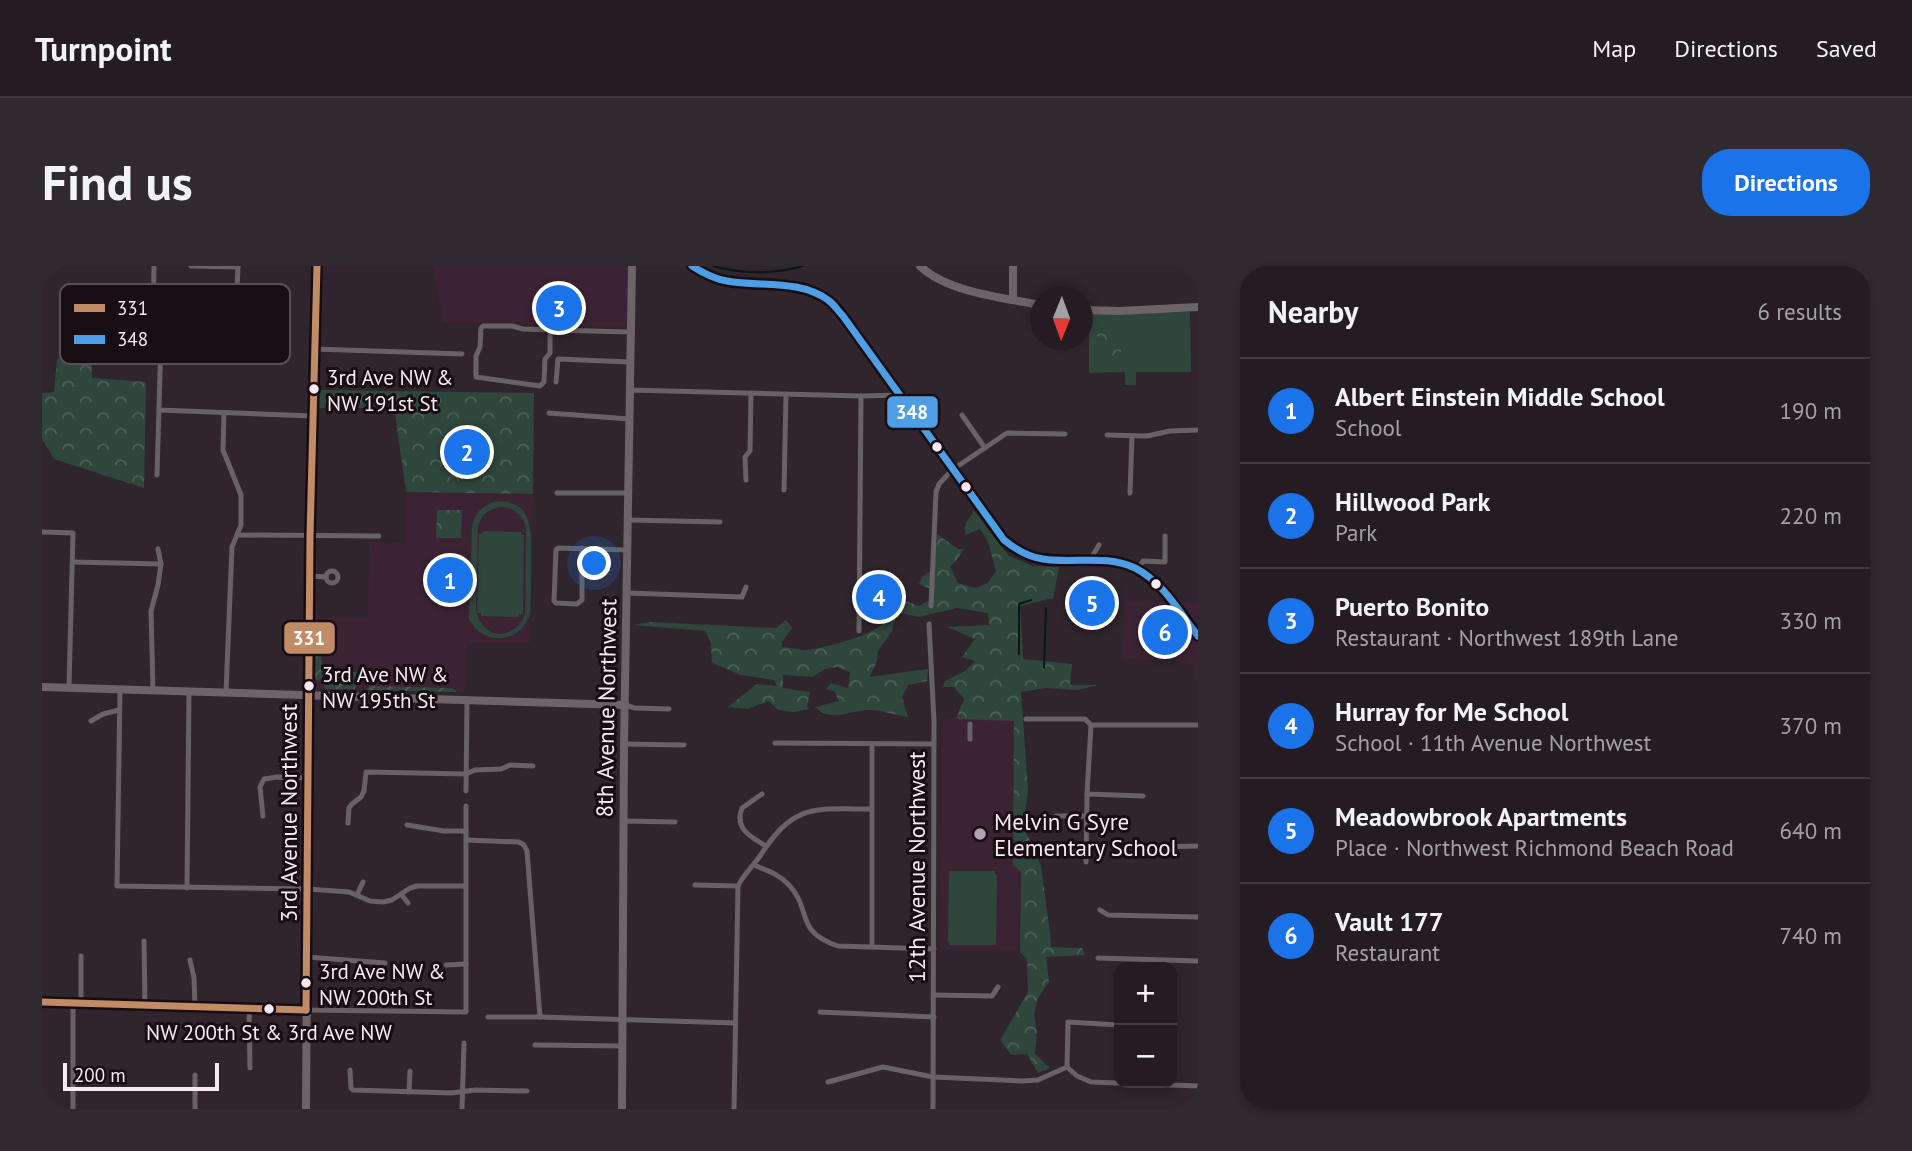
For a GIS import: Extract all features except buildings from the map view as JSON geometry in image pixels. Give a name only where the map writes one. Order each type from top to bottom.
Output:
[{"type":"street","points":[[154,266],[154,284]]},
{"type":"street","points":[[191,266],[238,267]]},
{"type":"street","name":"3rd Avenue Northwest","points":[[306,1109],[310,536],[317,266]]},
{"type":"street","name":"8th Avenue Northwest","points":[[622,1109],[624,744],[632,266]]},
{"type":"street","points":[[692,266],[723,282],[799,287],[828,300],[843,316],[1004,540],[1015,549],[1044,559],[1103,560],[1138,569],[1156,585],[1198,636]]},
{"type":"street","points":[[920,266],[949,285],[1030,303]]},
{"type":"street","points":[[1013,266],[1013,299]]},
{"type":"street","points":[[1093,310],[1198,307]]},
{"type":"street","points":[[550,330],[550,353],[545,359],[544,382],[540,386],[475,377],[476,356],[483,326],[630,332]]},
{"type":"street","points":[[315,349],[462,354]]},
{"type":"street","points":[[556,382],[558,359],[630,362]]},
{"type":"street","points":[[157,475],[160,364]]},
{"type":"street","points":[[630,390],[900,395]]},
{"type":"street","points":[[746,480],[745,457],[750,451],[751,393]]},
{"type":"street","points":[[784,490],[786,394]]},
{"type":"street","points":[[859,631],[862,396]]},
{"type":"street","points":[[159,410],[314,416]]},
{"type":"street","points":[[224,413],[223,450],[241,495],[241,524],[232,547],[226,692]]},
{"type":"street","points":[[549,413],[629,419]]},
{"type":"street","points":[[962,415],[985,448]]},
{"type":"street","points":[[1107,435],[1147,436],[1170,431],[1198,430]]},
{"type":"street","points":[[931,606],[936,492],[939,484],[952,470],[1007,433],[1065,434]]},
{"type":"street","points":[[1130,493],[1132,436]]},
{"type":"street","points":[[557,493],[628,493]]},
{"type":"street","points":[[628,520],[720,522]]},
{"type":"street","points":[[42,532],[73,533],[69,687]]},
{"type":"street","points":[[238,535],[379,536]]},
{"type":"street","points":[[1138,569],[1143,561],[1165,562],[1165,536]]},
{"type":"street","points":[[1090,560],[1099,545],[1103,560]]},
{"type":"street","points":[[582,548],[582,600],[579,603],[556,603],[555,552],[558,548],[582,548],[628,550]]},
{"type":"street","points":[[153,691],[151,611],[161,564],[158,549]]},
{"type":"street","points":[[73,562],[161,564]]},
{"type":"street","points":[[310,576],[326,577]]},
{"type":"street","points":[[627,593],[742,597],[746,587]]},
{"type":"street","name":"12th Avenue Northwest","points":[[929,624],[934,744],[933,1109]]},
{"type":"street","points":[[42,687],[625,705],[669,709]]},
{"type":"street","points":[[120,690],[117,886],[308,889],[349,892],[370,901],[383,902],[417,886],[465,886]]},
{"type":"street","points":[[187,888],[188,692]]},
{"type":"street","points":[[466,791],[467,700]]},
{"type":"street","points":[[92,721],[103,714],[119,710]]},
{"type":"street","points":[[1026,719],[1085,719],[1091,725],[1198,725]]},
{"type":"street","points":[[970,724],[970,739]]},
{"type":"street","points":[[1086,862],[1091,725]]},
{"type":"street","points":[[775,743],[934,744]]},
{"type":"street","points":[[624,744],[684,746]]},
{"type":"street","points":[[872,744],[872,947]]},
{"type":"street","points":[[348,823],[349,808],[364,791],[366,772],[466,774],[475,770],[501,769],[518,764],[533,766]]},
{"type":"street","points":[[263,816],[260,787],[264,779],[308,778]]},
{"type":"street","points":[[762,794],[742,808],[739,821],[743,830],[766,846]]},
{"type":"street","points":[[1087,794],[1143,796]]},
{"type":"street","points":[[42,1002],[466,1012],[466,806]]},
{"type":"street","points":[[734,1109],[738,886],[777,831],[799,814],[830,809],[871,810]]},
{"type":"street","points":[[1056,816],[1087,816]]},
{"type":"street","points":[[624,821],[675,822]]},
{"type":"street","points":[[407,825],[444,831],[466,831]]},
{"type":"street","points":[[466,840],[519,842],[527,850],[540,1017]]},
{"type":"street","points":[[1134,851],[1155,847],[1198,846]]},
{"type":"street","points":[[754,865],[771,872],[790,885],[797,895],[811,931],[819,938],[838,946],[934,949]]},
{"type":"street","points":[[357,895],[363,883]]},
{"type":"street","points":[[695,885],[738,886]]},
{"type":"street","points":[[401,894],[408,903]]},
{"type":"street","points":[[1100,910],[1108,915],[1198,917]]},
{"type":"street","points":[[144,941],[145,1005]]},
{"type":"street","points":[[73,1109],[81,956]]},
{"type":"street","points":[[307,957],[385,963]]},
{"type":"street","points":[[1098,958],[1198,961]]},
{"type":"street","points":[[190,960],[195,1007]]},
{"type":"street","points":[[446,965],[466,964]]},
{"type":"street","points":[[934,995],[992,996],[998,987]]},
{"type":"street","points":[[249,1008],[250,1068]]},
{"type":"street","points":[[820,1012],[934,1017]]},
{"type":"street","points":[[488,1017],[735,1023]]},
{"type":"street","points":[[1114,1024],[1068,1022],[1067,1067],[1077,1076],[1091,1082],[1114,1083]]},
{"type":"street","points":[[462,1109],[464,1044]]},
{"type":"street","points":[[535,1045],[622,1046]]},
{"type":"street","points":[[828,1082],[883,1067],[933,1077],[1022,1081],[1038,1080],[1067,1067]]},
{"type":"street","points":[[350,1070],[353,1090],[452,1093],[475,1090],[527,1091]]},
{"type":"street","points":[[409,1092],[410,1071]]},
{"type":"street","points":[[194,1075],[195,1109]]},
{"type":"street","points":[[1177,1084],[1198,1086]]},
{"type":"shaded area","points":[[433,266],[628,266],[627,327],[443,322]]},
{"type":"shaded area","points":[[406,492],[533,494],[530,643],[467,643],[465,692],[319,689],[314,680],[315,617],[368,618],[369,542],[405,543]]},
{"type":"shaded area","points":[[1125,601],[1198,603],[1198,691],[1193,667],[1183,661],[1122,659]]},
{"type":"shaded area","name":"Melvin G Syre Elementary School","points":[[943,718],[1021,719],[1018,950],[940,949]]},
{"type":"green space","points":[[1190,312],[1191,372],[1136,372],[1136,385],[1125,385],[1125,372],[1089,373],[1089,350],[1093,350],[1093,313]]},
{"type":"green space","points":[[1097,329],[1121,329],[1121,357],[1097,357]]},
{"type":"green space","points":[[60,358],[60,364],[92,364],[92,378],[146,382],[144,488],[54,459],[42,439],[42,393],[54,392],[57,360]]},
{"type":"green space","points":[[318,390],[534,393],[533,494],[406,492],[395,413],[363,408],[319,408]]},
{"type":"green space","points":[[494,502],[508,502],[524,512],[530,531],[531,554],[530,614],[521,629],[507,637],[499,638],[483,634],[469,620],[473,521],[483,508]],"holes":[[[500,507],[516,512],[526,527],[525,614],[513,630],[498,634],[484,627],[476,609],[478,527],[483,516]]]},
{"type":"green space","points":[[437,510],[462,510],[461,538],[436,538]]},
{"type":"green space","points":[[974,511],[1009,556],[1033,566],[1059,567],[1053,598],[1020,606],[1023,659],[1072,664],[1070,685],[1098,685],[1078,690],[1045,688],[1021,692],[1028,790],[1023,825],[1041,866],[1051,947],[1082,948],[1085,955],[1046,957],[1049,982],[1038,998],[1034,1014],[1037,1033],[1035,1054],[1050,1068],[1038,1073],[1027,1054],[1011,1055],[1000,1040],[1028,992],[1027,959],[1020,952],[1021,872],[1013,865],[1014,721],[956,719],[964,699],[954,687],[943,687],[945,681],[965,671],[975,661],[962,657],[975,639],[947,627],[989,625],[988,613],[957,608],[919,617],[897,612],[892,631],[878,651],[877,662],[869,677],[928,669],[927,681],[908,685],[902,697],[908,717],[874,710],[840,715],[821,712],[815,707],[839,701],[834,691],[826,689],[831,683],[848,688],[850,672],[837,667],[825,669],[812,677],[783,675],[783,688],[810,692],[807,707],[809,709],[794,712],[778,710],[769,701],[747,709],[728,707],[757,684],[777,686],[774,680],[741,675],[712,663],[711,643],[705,631],[633,625],[650,622],[776,628],[786,620],[792,628],[782,642],[782,647],[804,650],[848,640],[873,631],[881,625],[886,620],[892,599],[918,606],[934,598],[933,590],[919,584],[923,576],[934,569],[937,534],[958,549],[964,549],[950,566],[958,583],[976,588],[988,583],[996,571],[987,540],[980,529],[965,535],[966,523]]},
{"type":"green space","points":[[483,531],[521,532],[521,535],[524,535],[523,614],[519,614],[519,617],[481,616],[481,613],[477,613],[479,534]]},
{"type":"green space","points":[[317,629],[324,631],[321,656],[326,670],[368,673],[359,679],[355,689],[325,689],[323,682],[315,679]]},
{"type":"green space","points":[[370,686],[451,688],[456,692],[366,690]]},
{"type":"green space","points":[[949,871],[994,871],[997,877],[996,945],[950,945]]},
{"type":"waterway","points":[[713,266],[758,272],[803,266]]},
{"type":"waterway","points":[[1019,654],[1019,604],[1031,600]]},
{"type":"waterway","points":[[1074,603],[1117,604]]},
{"type":"waterway","points":[[1044,668],[1046,608]]},
{"type":"transit line","name":"331","points":[[306,1010],[310,536],[317,266]]},
{"type":"transit line","name":"348","points":[[692,266],[722,280],[792,286],[817,293],[828,300],[843,316],[1004,540],[1022,552],[1038,558],[1113,561],[1135,568],[1154,581],[1198,636]]},
{"type":"transit line","name":"331","points":[[42,1002],[306,1010]]},
{"type":"place","name":"Puerto Bonito","points":[[559,308]]},
{"type":"place","name":"3rd Ave NW & NW 191st St","points":[[314,389]]},
{"type":"place","name":"Hillwood Park","points":[[467,452]]},
{"type":"place","name":"Albert Einstein Middle School","points":[[450,580]]},
{"type":"place","name":"Hurray for Me School","points":[[879,597]]},
{"type":"place","name":"Meadowbrook Apartments","points":[[1092,603]]},
{"type":"place","name":"Vault 177","points":[[1165,632]]},
{"type":"place","name":"3rd Ave NW & NW 195th St","points":[[309,686]]},
{"type":"place","name":"Melvin G Syre Elementary School","points":[[980,834]]},
{"type":"place","name":"3rd Ave NW & NW 200th St","points":[[306,983]]},
{"type":"place","name":"NW 200th St & 3rd Ave NW","points":[[269,1009]]}]
